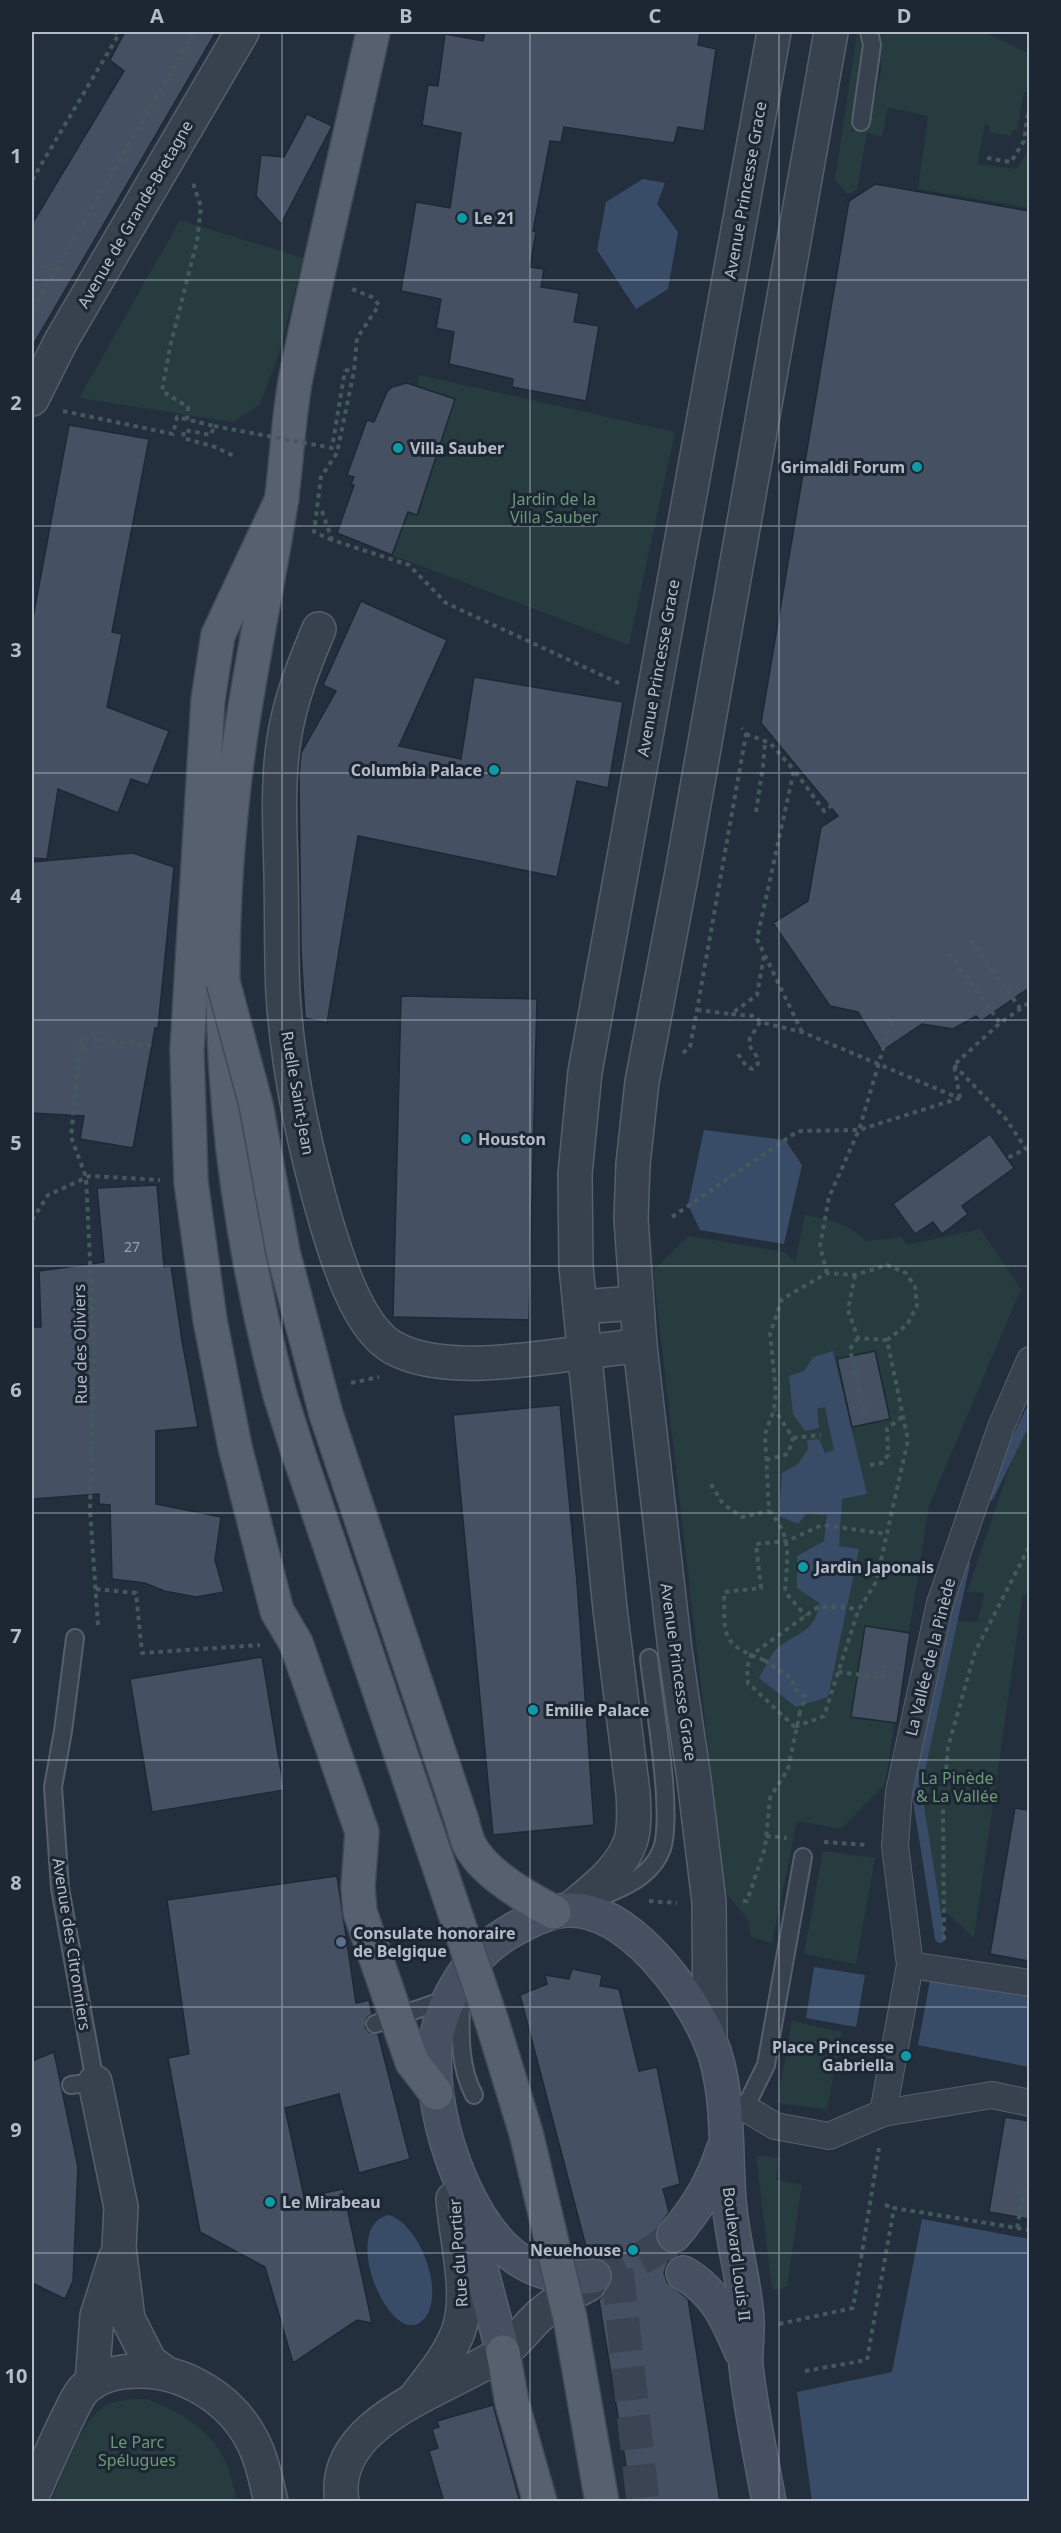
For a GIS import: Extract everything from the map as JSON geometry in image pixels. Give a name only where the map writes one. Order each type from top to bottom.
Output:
[{"type":"main road","points":[[373,32],[295,381],[282,499],[244,717],[230,823],[224,908],[223,982],[224,1070],[230,1135],[249,1266],[263,1331],[298,1452],[493,2025],[526,2133],[570,2318],[602,2502]]},
{"type":"main road","points":[[282,499],[218,635],[208,700],[187,1050],[191,1182],[210,1320],[235,1447],[277,1611],[296,1643],[362,1832],[358,1887],[360,1912],[386,2020],[412,2062],[436,2093]]},
{"type":"main road","points":[[223,982],[256,1105],[283,1252],[326,1414],[470,1845],[483,1863],[517,1890],[562,1911]]},
{"type":"main road","points":[[540,2502],[512,2403],[503,2352],[453,2166],[436,2093],[436,2042],[441,2018],[475,1958],[490,1944],[519,1926],[562,1911]]},
{"type":"main road","name":"Boulevard Louis II","points":[[562,1911],[593,1914],[633,1936],[651,1953],[677,1985],[711,2041],[732,2124],[729,2205],[747,2318],[746,2364],[769,2502]]},
{"type":"main road","points":[[674,2235],[687,2220],[712,2181],[732,2124]]},
{"type":"main road","points":[[453,2166],[485,2223],[516,2258],[554,2274],[595,2278]]},
{"type":"main road","name":"Boulevard Louis II","points":[[682,2273],[698,2282],[719,2304],[746,2364]]},
{"type":"street","name":"Avenue de Grande-Bretagne","points":[[45,405],[61,340],[242,32]]},
{"type":"street","name":"Avenue Princesse Grace","points":[[562,1911],[593,1890],[625,1855],[631,1839],[634,1817],[610,1609],[576,1267],[574,1174],[585,1072],[774,32]]},
{"type":"street","name":"Avenue Princesse Grace","points":[[711,2041],[709,1902],[675,1650],[640,1346],[632,1220],[632,1175],[642,1082],[773,366],[831,32]]},
{"type":"street","name":"Ruelle Saint-Jean","points":[[319,629],[299,675],[284,740],[280,796],[283,994],[291,1069],[301,1126],[339,1266],[357,1305],[373,1328],[389,1345],[408,1355],[450,1362],[504,1361],[640,1346]]},
{"type":"street","points":[[580,1307],[636,1303]]},
{"type":"street","name":"La Vallée de la Pinède","points":[[883,2113],[910,1965],[895,1846],[899,1792],[940,1604],[1001,1426],[1029,1360]]},
{"type":"street","points":[[910,1965],[1029,1983]]},
{"type":"street","name":"Avenue des Citronniers","points":[[83,2083],[114,2164],[121,2207],[119,2248],[128,2319],[150,2362],[164,2372]]},
{"type":"street","points":[[732,2124],[775,2126],[829,2136],[883,2113],[992,2095],[1029,2103]]},
{"type":"street","name":"Rue du Portier","points":[[415,2399],[447,2356],[463,2312],[462,2274],[453,2200],[453,2166]]},
{"type":"street","name":"Avenue des Citronniers","points":[[92,2382],[97,2316],[119,2248]]},
{"type":"street","points":[[342,2502],[344,2468],[353,2448],[369,2431],[415,2399],[474,2372],[503,2352],[552,2306],[595,2278]]},
{"type":"street","points":[[32,2496],[79,2396],[92,2382],[118,2372],[164,2372],[177,2376],[209,2393],[235,2415],[252,2440],[260,2459],[271,2502]]},
{"type":"lane","points":[[861,122],[872,45],[869,32]]},
{"type":"lane","name":"Avenue des Citronniers","points":[[75,1638],[53,1787],[60,1888],[83,2083]]},
{"type":"lane","points":[[562,1911],[629,1886],[648,1869],[661,1852],[666,1832],[665,1810],[649,1658]]},
{"type":"lane","points":[[732,2124],[766,2065],[803,1857]]},
{"type":"lane","points":[[386,2020],[456,1988],[464,2068],[474,2095]]},
{"type":"path","points":[[32,180],[117,32]]},
{"type":"path","points":[[33,310],[58,271],[194,32]]},
{"type":"path","points":[[987,158],[1011,162],[1024,141],[1029,101]]},
{"type":"path","points":[[187,420],[188,406],[162,391],[170,346],[197,242],[201,207],[191,179]]},
{"type":"path","points":[[32,264],[58,271]]},
{"type":"path","points":[[354,290],[372,297],[379,305],[357,338],[354,371],[337,453],[321,477],[314,532],[332,540],[409,564],[446,603],[626,687]]},
{"type":"path","points":[[45,405],[173,434],[177,417],[332,448],[345,370],[354,371]]},
{"type":"path","points":[[214,426],[211,435],[184,430],[183,438],[215,447],[236,457]]},
{"type":"path","points":[[322,511],[332,540]]},
{"type":"path","points":[[746,734],[770,743],[794,770],[824,811],[831,806]]},
{"type":"path","points":[[756,812],[764,766],[765,742]]},
{"type":"path","points":[[794,770],[757,939],[802,1032]]},
{"type":"path","points":[[970,940],[1020,1008]]},
{"type":"path","points":[[950,953],[1000,1023]]},
{"type":"path","points":[[730,1014],[757,995],[764,955]]},
{"type":"path","points":[[954,1065],[1000,1023],[1029,1002]]},
{"type":"path","points":[[697,1010],[755,1016],[760,1022],[802,1032],[960,1098]]},
{"type":"path","points":[[827,1273],[820,1246],[829,1197],[859,1130],[892,1019]]},
{"type":"path","points":[[738,1054],[746,1066],[752,1069],[758,1064],[749,1045],[750,1038],[760,1022]]},
{"type":"path","name":"Rue des Oliviers","points":[[75,1638],[98,1627],[90,1510],[94,1344],[86,1177],[70,1137],[81,1038],[157,1046]]},
{"type":"path","points":[[954,1065],[960,1098]]},
{"type":"path","points":[[954,1065],[1006,1119],[1026,1149],[1007,1158]]},
{"type":"path","points":[[672,1217],[798,1131],[859,1130],[960,1098]]},
{"type":"path","points":[[32,1220],[48,1195],[86,1177],[165,1180]]},
{"type":"path","points":[[806,1616],[786,1592],[787,1540],[780,1522],[769,1511],[765,1434],[774,1410],[776,1392],[770,1334],[782,1299],[827,1273],[855,1275],[887,1265],[906,1273],[915,1287],[917,1306],[908,1325],[887,1340],[858,1338]]},
{"type":"path","points":[[855,1275],[848,1310],[858,1338]]},
{"type":"path","points":[[858,1338],[850,1349],[866,1415]]},
{"type":"path","points":[[795,1727],[824,1716],[858,1611],[876,1582],[908,1440],[887,1340]]},
{"type":"path","points":[[774,1410],[793,1438]]},
{"type":"path","points":[[870,1465],[882,1463],[888,1455],[887,1430],[903,1416]]},
{"type":"path","points":[[793,1438],[819,1435]]},
{"type":"path","points":[[766,1460],[788,1454],[793,1438]]},
{"type":"path","points":[[711,1484],[723,1504],[742,1517],[769,1511]]},
{"type":"path","points":[[747,1901],[765,1848],[770,1798],[788,1769],[795,1727],[804,1697],[794,1687],[793,1679],[764,1660],[735,1646],[725,1634],[724,1592],[761,1588],[756,1544],[787,1540],[822,1525],[887,1534]]},
{"type":"path","points":[[910,1965],[944,1942],[943,1807],[948,1747],[975,1652],[1029,1545]]},
{"type":"path","points":[[96,1589],[136,1593],[142,1653],[248,1646]]},
{"type":"path","points":[[795,1727],[748,1683],[747,1668],[751,1655],[818,1607],[848,1607],[858,1611]]},
{"type":"path","points":[[882,1678],[884,1665]]},
{"type":"path","points":[[838,1672],[921,1686]]},
{"type":"path","points":[[766,1836],[798,1839]]},
{"type":"path","points":[[819,1842],[895,1846]]},
{"type":"path","points":[[648,1901],[663,1904],[687,1902]]},
{"type":"path","points":[[772,2325],[853,2308],[883,2113]]},
{"type":"path","points":[[1017,2228],[1029,2161]]},
{"type":"path","points":[[1029,2196],[1029,2202]]},
{"type":"path","points":[[885,2205],[1029,2230]]},
{"type":"path","points":[[805,2372],[867,2360],[894,2208]]},
{"type":"green space","points":[[857,32],[863,52],[851,132],[871,118],[881,70],[879,32],[985,32],[1029,54],[1029,91],[1024,92],[1017,130],[1013,130],[1011,136],[989,132],[989,125],[985,124],[977,164],[1016,169],[1029,151],[1029,208],[918,189],[928,116],[888,107],[882,137],[867,133],[857,190],[847,194],[835,180]]},
{"type":"green space","points":[[180,220],[303,258],[278,357],[260,404],[233,422],[79,398]]},
{"type":"green space","name":"Jardin de la Villa Sauber","points":[[419,375],[675,432],[629,645],[392,555],[408,512],[418,515],[454,399],[417,386]]},
{"type":"green space","name":"Jardin Japonais","points":[[805,1215],[838,1223],[867,1241],[902,1237],[906,1245],[980,1229],[1021,1289],[929,1506],[885,1784],[841,1829],[797,1821],[772,1943],[751,1937],[748,1919],[725,1893],[653,1270],[689,1236],[785,1252],[795,1263]]},
{"type":"green space","name":"La Pinède & La Vallée","points":[[1029,1421],[1029,1594],[1023,1594],[974,1938],[935,1902],[918,1787],[958,1621],[978,1622],[984,1593],[967,1592],[1011,1463]]},
{"type":"green space","points":[[823,1851],[875,1858],[856,1964],[804,1954]]},
{"type":"green space","points":[[792,2021],[842,2032],[827,2109],[777,2103]]},
{"type":"green space","points":[[756,2155],[779,2158],[776,2180],[802,2185],[787,2287],[772,2290]]},
{"type":"green space","name":"Le Parc Spélugues","points":[[146,2399],[180,2414],[209,2437],[217,2446],[225,2462],[237,2501],[51,2501],[80,2435],[96,2413],[115,2402]]},
{"type":"water","points":[[643,179],[665,183],[657,204],[678,232],[668,289],[636,309],[597,250],[606,202]]},
{"type":"water","points":[[704,1130],[785,1140],[802,1165],[784,1244],[700,1230],[688,1205]]},
{"type":"water","points":[[833,1351],[867,1494],[842,1499],[839,1546],[859,1549],[828,1697],[796,1707],[759,1678],[773,1653],[808,1628],[817,1614],[819,1603],[797,1588],[797,1556],[824,1541],[827,1515],[806,1514],[798,1524],[779,1516],[782,1473],[798,1464],[808,1449],[807,1440],[819,1439],[825,1453],[834,1450],[825,1407],[817,1409],[819,1428],[805,1431],[793,1414],[789,1376],[804,1371],[813,1357]]},
{"type":"water","points":[[814,1967],[865,1975],[856,2027],[806,2018]]},
{"type":"water","points":[[931,1975],[1029,1994],[1029,2067],[918,2045]]},
{"type":"water","points":[[389,2215],[400,2221],[411,2232],[427,2262],[431,2279],[430,2309],[423,2320],[410,2325],[397,2319],[384,2304],[374,2284],[368,2261],[368,2241],[374,2224]]},
{"type":"water","points":[[922,2219],[1029,2239],[1029,2501],[812,2501],[797,2392],[892,2372]]},
{"type":"building","points":[[125,32],[216,32],[32,347],[32,224],[124,71],[110,60]]},
{"type":"building","name":"Le 21","points":[[485,32],[700,32],[698,45],[716,49],[704,131],[678,127],[674,143],[564,127],[561,142],[550,141],[533,231],[536,232],[530,267],[544,269],[541,287],[579,293],[574,322],[599,326],[586,401],[512,387],[513,379],[449,364],[454,332],[436,328],[441,299],[401,291],[416,202],[450,208],[461,133],[422,125],[428,85],[438,86],[445,34],[483,41]]},
{"type":"building","points":[[307,114],[332,126],[281,224],[256,196],[261,155],[284,157]]},
{"type":"building","name":"Grimaldi Forum","points":[[875,184],[1029,211],[1029,988],[981,1021],[976,1016],[953,1029],[922,1024],[882,1051],[858,1012],[830,1006],[773,923],[808,901],[821,827],[838,816],[761,723],[849,201]]},
{"type":"building","name":"Villa Sauber","points":[[407,383],[455,399],[417,515],[408,512],[392,555],[337,533],[354,485],[351,484],[354,477],[347,475],[367,420],[374,422],[387,392],[392,387]]},
{"type":"building","points":[[69,425],[149,439],[112,632],[122,634],[107,707],[169,731],[148,785],[131,779],[118,813],[58,789],[47,859],[32,858],[32,623]]},
{"type":"building","points":[[361,601],[447,640],[399,746],[461,759],[474,677],[623,702],[608,788],[577,781],[557,877],[358,836],[327,1023],[305,1018],[301,950],[299,774],[301,753],[336,691],[323,685]]},
{"type":"building","points":[[133,853],[174,867],[158,1028],[155,1028],[133,1148],[80,1139],[84,1116],[32,1113],[32,862]]},
{"type":"building","name":"Houston","points":[[401,996],[537,999],[529,1320],[393,1317]]},
{"type":"building","points":[[990,1134],[1014,1168],[962,1206],[968,1214],[942,1234],[933,1222],[915,1234],[893,1204]]},
{"type":"building","points":[[157,1185],[164,1267],[171,1266],[198,1427],[156,1431],[156,1504],[221,1517],[215,1560],[224,1592],[196,1597],[164,1591],[145,1583],[112,1579],[110,1505],[99,1504],[99,1494],[32,1499],[32,1327],[41,1327],[39,1271],[104,1262],[97,1188]]},
{"type":"building","points":[[875,1351],[890,1419],[852,1427],[837,1359]]},
{"type":"building","points":[[560,1405],[577,1582],[594,1825],[493,1835],[453,1415]]},
{"type":"building","points":[[865,1626],[910,1633],[897,1723],[851,1717]]},
{"type":"building","points":[[262,1657],[284,1790],[152,1812],[130,1679]]},
{"type":"building","points":[[1015,1808],[1029,1810],[1029,1961],[990,1954]]},
{"type":"building","points":[[337,1876],[356,2003],[369,2000],[372,2014],[367,2018],[365,2027],[369,2032],[378,2034],[410,2159],[359,2173],[339,2094],[285,2108],[304,2197],[343,2189],[372,2323],[357,2320],[293,2363],[265,2267],[200,2232],[168,2058],[189,2054],[167,1900]]},
{"type":"building","name":"Neuehouse","points":[[572,1969],[602,1975],[600,1986],[619,1989],[639,2071],[657,2067],[680,2184],[663,2189],[669,2212],[656,2231],[656,2241],[662,2250],[679,2253],[668,2262],[664,2273],[667,2282],[688,2299],[720,2502],[632,2502],[599,2300],[611,2284],[613,2274],[609,2265],[602,2259],[589,2258],[520,1995],[547,1984],[545,1975],[569,1979]]},
{"type":"building","points":[[54,2052],[78,2167],[73,2281],[65,2299],[32,2283],[32,2061]]},
{"type":"building","points":[[1005,2117],[1029,2121],[1029,2219],[989,2212]]},
{"type":"building","points":[[493,2405],[520,2502],[444,2502],[429,2451],[438,2448],[432,2429],[439,2427],[437,2421]]},
{"type":"waterway","points":[[989,1496],[1030,1412]]},
{"type":"waterway","points":[[940,1938],[916,1788],[965,1564]]},
{"type":"tunnel","points":[[594,2276],[637,2261],[656,2250],[674,2235]]},
{"type":"tunnel","points":[[595,2281],[617,2270]]},
{"type":"tunnel","points":[[617,2270],[643,2502]]},
{"type":"place","name":"Le 21","points":[[462,218]]},
{"type":"place","name":"Villa Sauber","points":[[398,448]]},
{"type":"place","name":"Grimaldi Forum","points":[[917,467]]},
{"type":"place","name":"Columbia Palace","points":[[494,770]]},
{"type":"place","name":"Houston","points":[[466,1139]]},
{"type":"place","name":"Jardin Japonais","points":[[803,1567]]},
{"type":"place","name":"Emilie Palace","points":[[533,1710]]},
{"type":"place","name":"Consulate honoraire de Belgique","points":[[341,1942]]},
{"type":"place","name":"Place Princesse Gabriella","points":[[906,2056]]},
{"type":"place","name":"Le Mirabeau","points":[[270,2202]]},
{"type":"place","name":"Neuehouse","points":[[633,2250]]}]
